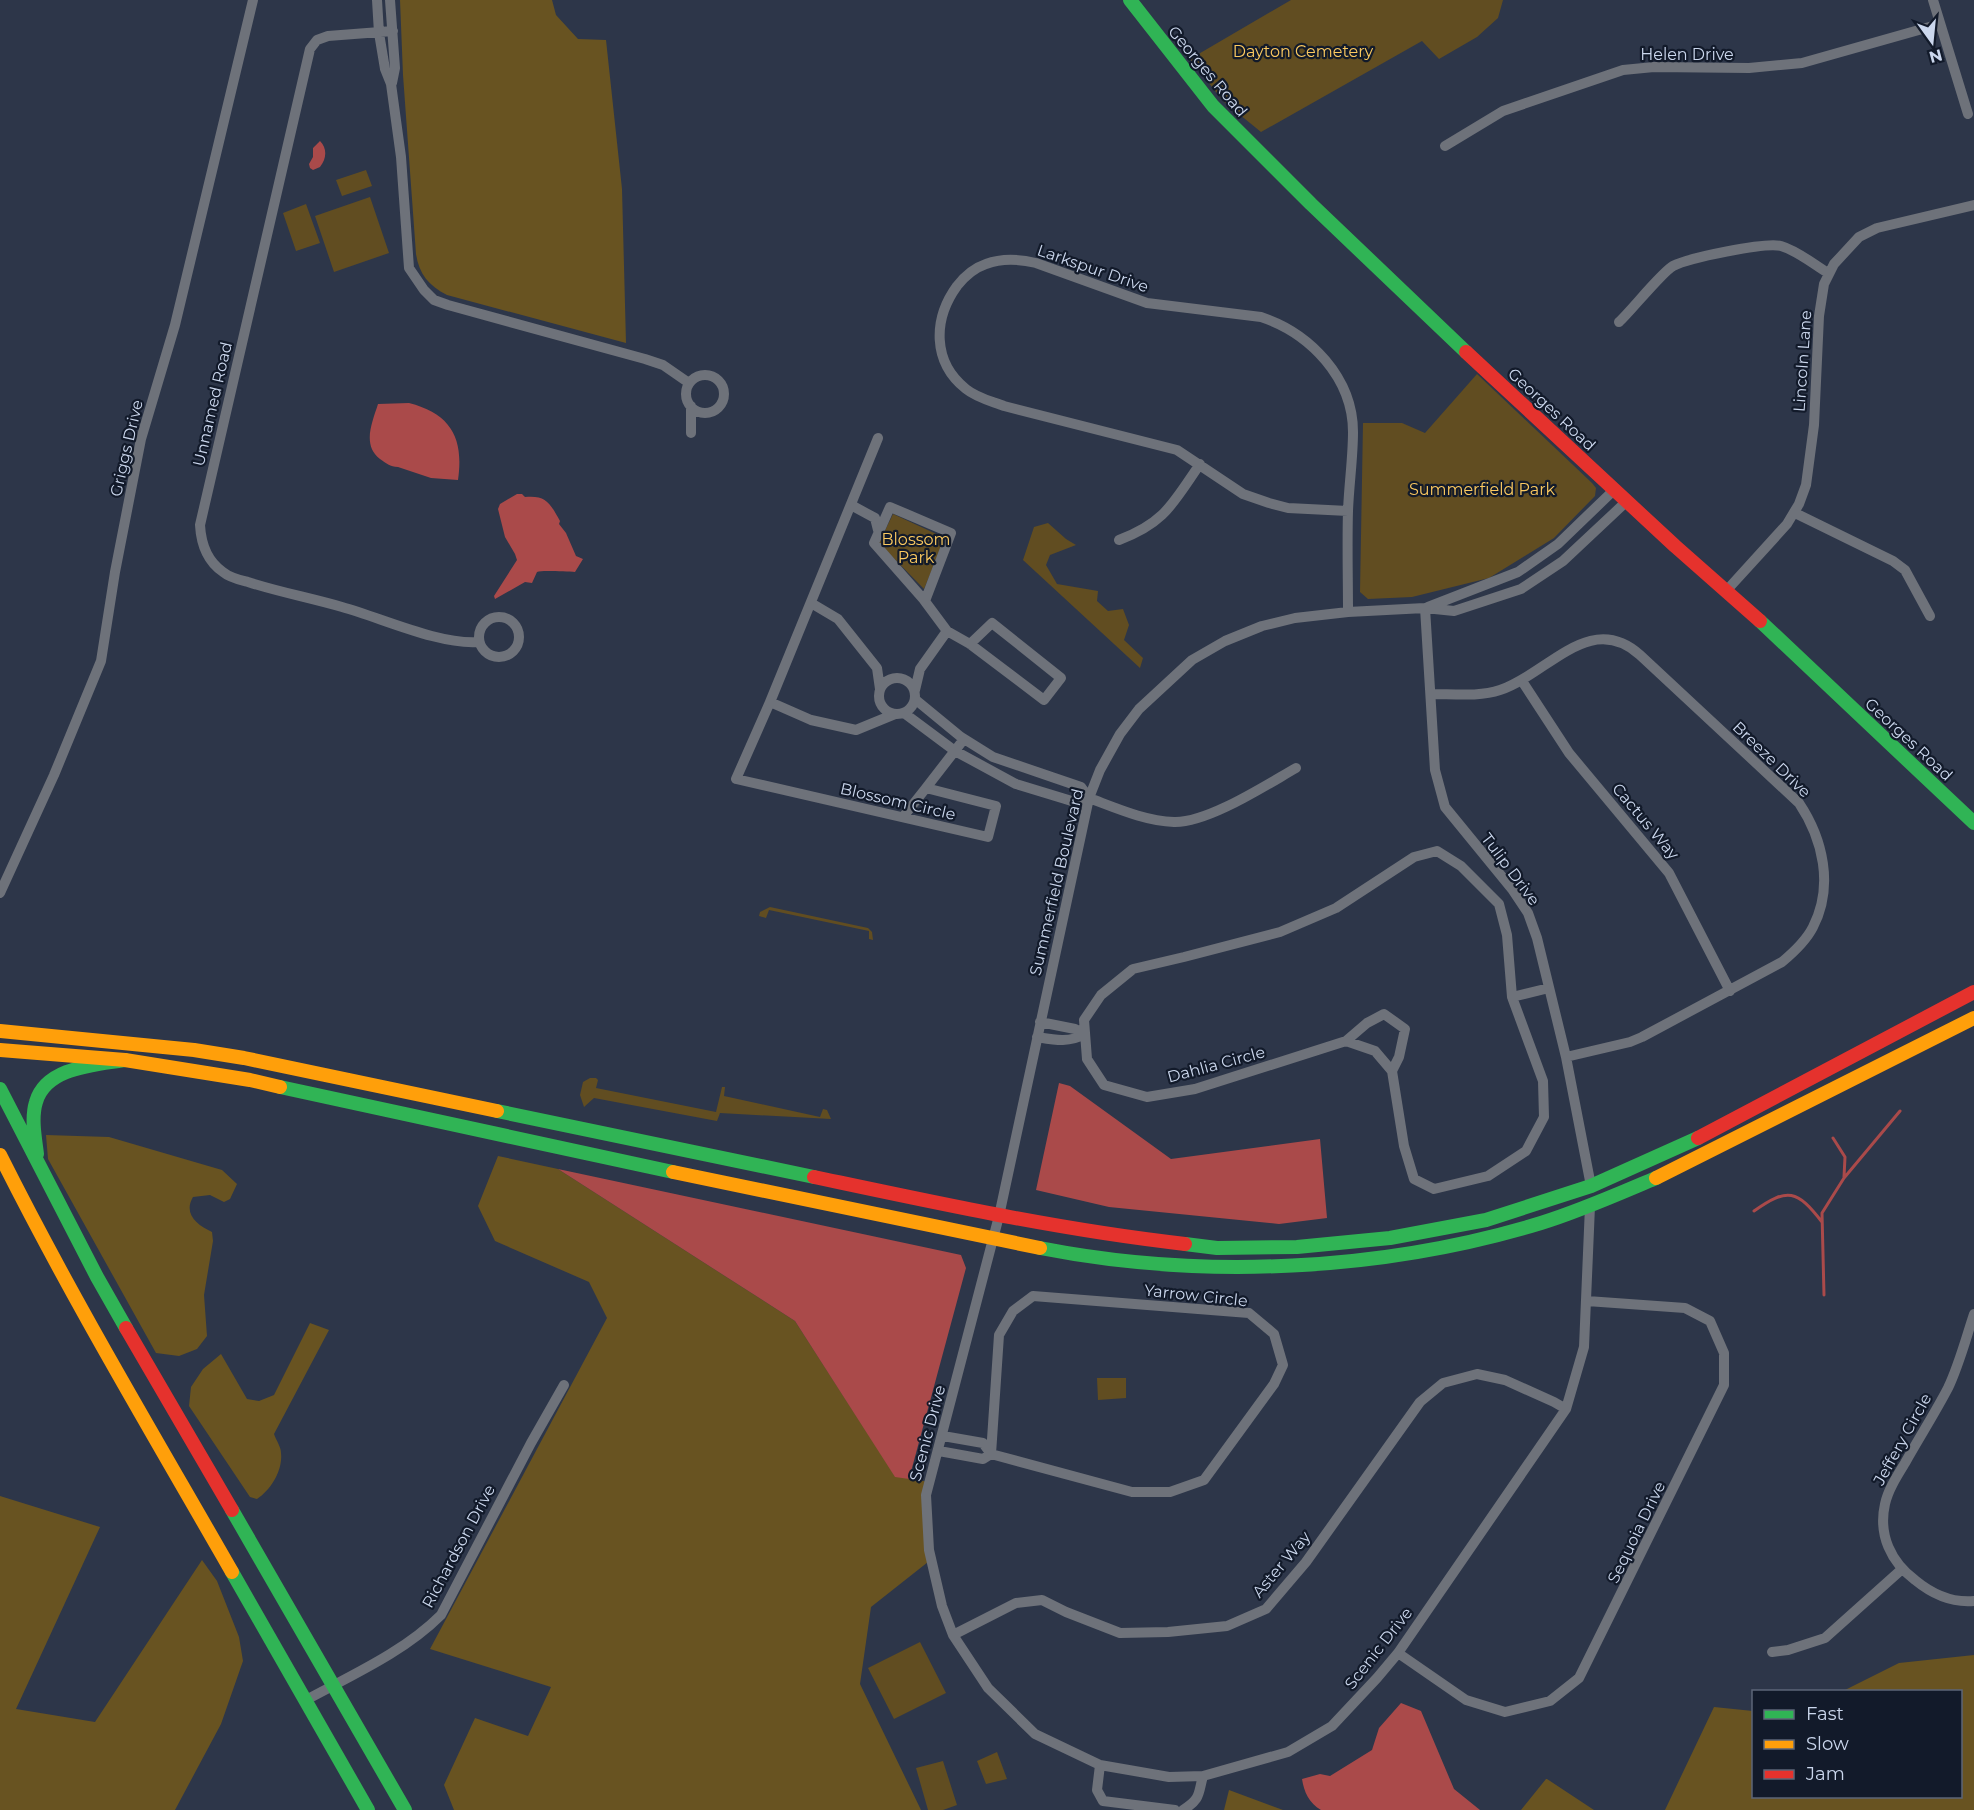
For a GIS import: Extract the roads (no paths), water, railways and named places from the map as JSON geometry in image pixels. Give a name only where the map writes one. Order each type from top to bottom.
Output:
[{"type":"main road","name":"Georges Road","points":[[1130,0],[1190,79],[1239,133],[1447,334],[1727,590],[1974,823]]},
{"type":"main road","points":[[0,1031],[194,1050],[244,1058],[999,1216],[1111,1236],[1217,1248],[1297,1247],[1389,1238],[1486,1220],[1591,1186],[1680,1148],[1974,992]]},
{"type":"main road","points":[[0,1050],[125,1060],[250,1080],[460,1127],[1049,1250],[1130,1262],[1211,1266],[1333,1264],[1448,1246],[1540,1223],[1590,1206],[1668,1173],[1974,1018]]},
{"type":"main road","points":[[38,1165],[34,1114],[36,1101],[46,1084],[82,1068],[125,1060]]},
{"type":"main road","points":[[0,1089],[97,1276],[405,1810]]},
{"type":"main road","points":[[0,1155],[141,1414],[368,1810]]},
{"type":"street","name":"Griggs Drive","points":[[0,893],[59,765],[101,661],[141,439],[175,325],[253,0]]},
{"type":"street","points":[[377,0],[386,69],[392,84],[401,158],[409,268],[424,290],[434,300],[448,305],[663,365],[689,383]]},
{"type":"street","points":[[390,0],[395,68],[392,84]]},
{"type":"street","points":[[1933,0],[1968,114]]},
{"type":"street","name":"Helen Drive","points":[[1445,146],[1503,111],[1623,70],[1653,67],[1749,68],[1802,63],[1940,24]]},
{"type":"street","name":"Unnamed Road","points":[[393,32],[328,36],[317,40],[310,49],[200,525],[200,541],[213,564],[229,576],[463,643],[480,642]]},
{"type":"street","name":"Lincoln Lane","points":[[1727,590],[1795,513],[1806,485],[1814,425],[1819,316],[1828,273],[1859,237],[1877,228],[1974,205]]},
{"type":"street","points":[[1619,322],[1671,267],[1684,262],[1762,245],[1778,245],[1791,250],[1828,273]]},
{"type":"street","name":"Larkspur Drive","points":[[1348,510],[1288,508],[1269,503],[1243,494],[1177,450],[1004,406],[978,397],[966,389],[948,366],[942,353],[940,322],[943,309],[962,280],[973,270],[986,264],[1019,259],[1147,303],[1261,317],[1277,322],[1307,341],[1322,354],[1335,373],[1345,394],[1353,430],[1348,510],[1348,612]]},
{"type":"street","points":[[690,406],[704,413],[714,411],[721,404],[724,391],[718,381],[712,376],[700,376],[689,383],[686,393],[690,406],[691,434]]},
{"type":"street","name":"Blossom Circle","points":[[878,438],[736,779],[988,837],[996,806],[926,788],[964,739]]},
{"type":"street","points":[[1119,540],[1137,533],[1166,513],[1200,464]]},
{"type":"street","name":"Summerfield Boulevard","points":[[1425,608],[1518,572],[1558,544],[1615,489]]},
{"type":"street","name":"Summerfield Boulevard","points":[[993,1239],[1089,798],[1100,770],[1120,734],[1139,709],[1192,660],[1225,641],[1262,626],[1295,618],[1348,612],[1425,608],[1454,611],[1521,589],[1563,561],[1627,501]]},
{"type":"street","points":[[851,505],[874,518],[878,530]]},
{"type":"street","points":[[924,600],[925,602],[951,533],[890,507],[874,543],[924,600],[947,631],[970,644],[1044,700],[1061,678],[992,623],[970,644]]},
{"type":"street","points":[[1795,513],[1893,561],[1905,570],[1930,616]]},
{"type":"street","points":[[811,603],[838,619],[877,668],[909,682],[915,695],[964,739],[993,757],[1081,787],[1089,798]]},
{"type":"street","name":"Tulip Drive","points":[[1425,608],[1435,770],[1445,807],[1512,889],[1528,913],[1537,938],[1566,1058],[1591,1186]]},
{"type":"street","points":[[770,702],[811,720],[856,730],[900,714],[909,710],[915,695],[920,669],[947,631]]},
{"type":"street","name":"Breeze Drive","points":[[1431,694],[1498,691],[1522,681],[1583,642],[1605,639],[1630,646],[1798,803],[1807,816],[1817,840],[1825,876],[1823,897],[1813,927],[1799,947],[1782,962],[1630,1042],[1566,1058]]},
{"type":"street","points":[[874,723],[881,704],[877,668]]},
{"type":"street","points":[[880,689],[885,682],[920,669]]},
{"type":"street","name":"Cactus Way","points":[[1522,681],[1569,753],[1669,873],[1730,990]]},
{"type":"street","points":[[881,704],[888,712],[900,714],[955,751],[1016,784],[1075,802],[1089,798],[1154,819],[1174,822],[1190,821],[1207,815],[1296,768]]},
{"type":"street","points":[[903,817],[926,788]]},
{"type":"street","name":"Dahlia Circle","points":[[1346,1041],[1194,1089],[1147,1097],[1104,1085],[1087,1059],[1084,1020],[1101,995],[1133,969],[1280,932],[1336,908],[1414,857],[1437,851],[1461,866],[1499,904],[1507,934],[1512,997],[1543,1081],[1544,1117],[1526,1150],[1488,1176],[1434,1189],[1414,1179],[1404,1146],[1392,1071]]},
{"type":"street","points":[[1512,997],[1549,988]]},
{"type":"street","points":[[1384,1014],[1405,1029],[1399,1057],[1392,1071],[1375,1051],[1346,1041],[1367,1023],[1384,1014]]},
{"type":"street","points":[[1037,1037],[1065,1041],[1076,1040],[1085,1034],[1075,1029],[1040,1022]]},
{"type":"street","name":"Scenic Drive","points":[[993,1239],[926,1495],[929,1550],[942,1606],[953,1635],[988,1688],[1035,1734],[1100,1765],[1169,1777],[1203,1776],[1288,1752],[1332,1726],[1398,1653],[1566,1409],[1584,1347],[1590,1206]]},
{"type":"street","name":"Yarrow Circle","points":[[943,1436],[983,1443],[991,1454],[1132,1492],[1170,1492],[1204,1480],[1274,1384],[1283,1365],[1274,1334],[1249,1312],[1034,1296],[1013,1311],[999,1335],[991,1454]]},
{"type":"street","name":"Sequoia Drive","points":[[1398,1653],[1466,1700],[1506,1712],[1550,1701],[1579,1678],[1724,1385],[1724,1353],[1710,1321],[1684,1308],[1587,1300]]},
{"type":"street","name":"Jeffery Circle","points":[[1974,1314],[1949,1386],[1893,1484],[1885,1504],[1884,1533],[1890,1552],[1901,1570],[1941,1596],[1974,1601]]},
{"type":"street","name":"Aster Way","points":[[953,1635],[1016,1603],[1042,1600],[1120,1633],[1168,1632],[1227,1626],[1266,1609],[1306,1562],[1420,1402],[1443,1383],[1477,1374],[1505,1380],[1566,1409]]},
{"type":"street","name":"Richardson Drive","points":[[306,1700],[407,1644],[441,1615],[525,1453],[564,1385]]},
{"type":"street","name":"Yarrow Circle","points":[[939,1451],[983,1459],[991,1454]]},
{"type":"street","points":[[1772,1652],[1788,1650],[1825,1638],[1901,1570]]},
{"type":"street","points":[[1100,1765],[1097,1790],[1103,1801],[1175,1810]]},
{"type":"street","points":[[1183,1810],[1194,1803],[1199,1796],[1203,1776]]},
{"type":"waterway","points":[[1824,1295],[1822,1213],[1844,1178],[1900,1111]]},
{"type":"waterway","points":[[1833,1138],[1845,1157],[1844,1177]]},
{"type":"waterway","points":[[1754,1211],[1775,1198],[1784,1195],[1791,1196],[1806,1203],[1822,1222]]},
{"type":"park label","name":"Dayton Cemetery","points":[[1303,51]]},
{"type":"park label","name":"Summerfield Park","points":[[1482,489]]},
{"type":"park label","name":"Blossom Park","points":[[916,548]]}]
